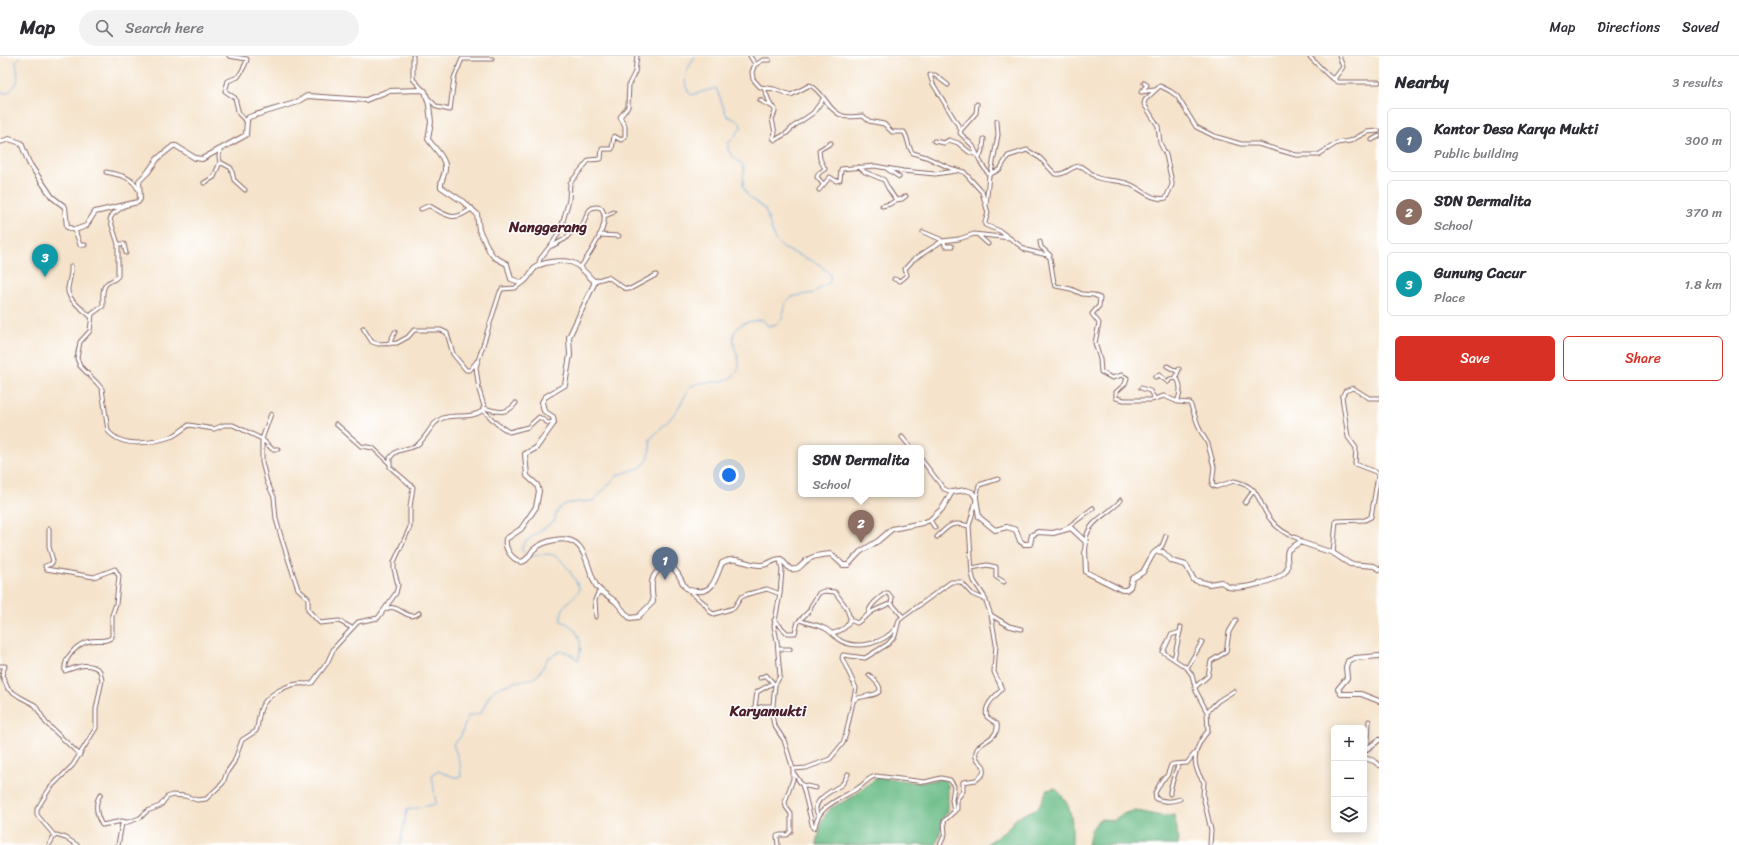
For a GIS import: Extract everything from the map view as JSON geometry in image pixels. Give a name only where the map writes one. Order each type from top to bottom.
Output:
[{"type":"street","points":[[229,56],[247,59],[247,63],[242,67],[238,77],[229,80],[226,84],[225,91],[235,98],[239,114],[247,122]]},
{"type":"street","points":[[413,56],[413,79],[424,91],[427,97],[431,122],[428,137],[445,165],[445,171],[440,183],[441,187],[472,208],[479,216],[479,230],[492,255],[507,264],[511,279],[522,283]]},
{"type":"street","points":[[551,247],[561,228],[569,200],[571,182],[587,162],[601,159],[602,149],[612,149],[614,136],[621,140],[625,137],[625,126],[620,117],[628,107],[629,84],[635,72],[637,56]]},
{"type":"street","points":[[750,56],[755,65]]},
{"type":"street","points":[[1309,56],[1334,79],[1341,82],[1379,82]]},
{"type":"street","points":[[1334,79],[1343,67],[1340,56]]},
{"type":"street","points":[[427,97],[437,107],[450,110],[454,78],[462,59],[492,59]]},
{"type":"street","points":[[769,60],[763,60],[755,65],[752,72],[753,79],[764,88],[771,106]]},
{"type":"street","points":[[948,85],[935,75],[930,75],[932,84],[961,130],[960,133],[973,146],[990,174]]},
{"type":"street","points":[[1144,83],[1146,85],[1141,92],[1154,90]]},
{"type":"street","points":[[764,88],[774,89],[789,95],[794,94],[810,84],[818,89],[831,107],[842,115],[863,116],[869,121],[886,125],[892,132],[904,132],[906,134],[908,146],[913,153],[950,168],[962,171],[982,191],[988,215],[985,224],[997,229],[1026,250],[1045,254],[1050,258]]},
{"type":"street","points":[[990,174],[1000,169],[1004,160],[1010,154],[1027,150],[1040,158],[1055,174],[1062,174],[1072,167],[1080,166],[1097,177],[1127,183],[1154,197],[1161,199],[1166,198],[1172,182],[1166,155],[1160,144],[1158,126],[1144,104],[1145,100],[1154,90],[1161,86],[1170,91],[1179,99],[1194,125],[1203,132],[1241,144],[1258,144],[1296,155],[1318,155],[1337,143],[1350,141],[1367,132],[1379,131]]},
{"type":"street","points":[[0,142],[9,139],[21,143],[29,163],[52,197],[65,207],[67,227],[75,230],[86,226],[95,212],[124,206],[139,201],[138,183],[140,178],[148,172],[158,158],[172,146],[176,146],[193,157],[200,159],[246,135],[247,122],[249,118],[295,103],[307,96],[366,100],[389,90],[424,91]]},
{"type":"street","points":[[760,100],[776,110],[772,119],[775,132],[773,138],[775,140],[814,113],[824,98]]},
{"type":"street","points":[[961,130],[976,112],[976,104]]},
{"type":"street","points":[[986,207],[990,174],[998,135],[997,121]]},
{"type":"street","points":[[1372,140],[1379,136]]},
{"type":"street","points":[[934,141],[944,144],[948,140],[956,142],[979,158]]},
{"type":"street","points":[[979,158],[984,140]]},
{"type":"street","points":[[823,184],[817,176],[825,169],[820,159],[819,150],[831,143]]},
{"type":"street","points":[[204,182],[214,177],[220,162],[220,149]]},
{"type":"street","points":[[220,162],[231,168],[234,180],[245,190]]},
{"type":"street","points":[[818,190],[830,177],[836,181],[839,180],[842,169],[875,166],[903,171],[935,174],[962,171]]},
{"type":"street","points":[[858,167],[865,172],[884,180],[889,191],[896,200]]},
{"type":"street","points":[[886,168],[899,178]]},
{"type":"street","points":[[106,172],[126,177],[134,182],[138,189]]},
{"type":"street","points":[[882,206],[902,199],[906,196]]},
{"type":"street","points":[[124,206],[113,214],[110,220],[118,244],[118,276],[116,279],[106,284],[103,291],[102,307],[93,313],[91,317],[90,331],[80,342],[77,358],[80,366],[98,383],[102,389],[108,431],[122,441],[136,443],[174,435],[189,425],[214,429],[233,425],[262,438],[272,449],[278,449]]},
{"type":"street","points":[[421,209],[430,206],[454,217],[462,216],[472,208]]},
{"type":"street","points":[[538,266],[543,255],[551,247],[565,239],[573,230],[582,226],[587,212],[592,208],[602,208],[605,216],[604,227],[580,268]]},
{"type":"street","points":[[605,216],[614,212]]},
{"type":"street","points":[[75,230],[80,245],[85,245]]},
{"type":"street","points":[[923,232],[940,239],[943,241],[945,246],[952,246]]},
{"type":"street","points":[[894,279],[900,281],[907,275],[905,269],[913,260],[943,241],[977,234],[1012,239]]},
{"type":"street","points":[[977,234],[988,244]]},
{"type":"street","points":[[599,235],[619,236]]},
{"type":"street","points":[[1040,242],[1041,247],[1050,255],[1054,283],[1056,286],[1084,295],[1094,294],[1101,299],[1099,306],[1092,314],[1099,323],[1095,343],[1100,359],[1101,372],[1112,378],[1122,375],[1127,378],[1125,384],[1116,392],[1116,398],[1129,400],[1155,399],[1164,396],[1177,402],[1190,403],[1200,430],[1207,441],[1214,467],[1212,485],[1216,487],[1234,481],[1254,490],[1258,494],[1271,521],[1282,531],[1299,539],[1300,542],[1333,553],[1353,565],[1378,567]]},
{"type":"street","points":[[118,244],[124,244],[126,252]]},
{"type":"street","points":[[554,422],[548,423],[539,417],[528,426],[508,432],[497,424],[483,409],[476,372],[479,358],[500,290],[515,288],[528,279],[533,270],[547,262],[572,262],[594,281]]},
{"type":"street","points":[[71,266],[72,271],[68,287],[69,295],[91,317]]},
{"type":"street","points":[[594,281],[608,277],[624,288],[630,289],[656,275]]},
{"type":"street","points":[[554,422],[553,417],[544,411],[542,402],[545,397],[565,385],[570,355],[569,337],[593,287],[594,281]]},
{"type":"street","points":[[363,328],[374,343],[389,344],[404,340],[414,330],[441,330],[447,333],[453,354],[466,370],[470,370],[479,358]]},
{"type":"street","points":[[389,344],[395,332]]},
{"type":"street","points":[[1167,366],[1178,372]]},
{"type":"street","points":[[1176,378],[1179,368]]},
{"type":"street","points":[[1155,377],[1159,375],[1168,382],[1170,379],[1176,378]]},
{"type":"street","points":[[1176,378],[1179,381],[1181,391],[1177,402]]},
{"type":"street","points":[[1141,388],[1150,391],[1155,399]]},
{"type":"street","points":[[1333,553],[1336,522],[1365,520],[1371,516],[1378,476],[1376,472],[1355,464],[1356,448],[1348,437],[1342,397],[1345,391],[1353,388],[1369,398],[1379,398]]},
{"type":"street","points":[[483,409],[503,413],[512,409],[516,403]]},
{"type":"street","points":[[389,463],[390,458],[395,452],[417,445],[441,418],[479,413],[483,409]]},
{"type":"street","points":[[271,414],[262,438],[262,462],[267,482],[274,497],[277,523],[298,589],[308,598],[308,610],[320,623],[339,621],[352,628]]},
{"type":"street","points":[[554,422],[536,448],[525,454],[527,476],[537,485],[539,491],[536,507],[520,529],[505,542],[507,549],[516,560],[523,562],[536,547],[554,540],[565,540],[576,543],[584,553],[594,580],[602,592],[632,618],[638,617],[653,602],[651,582],[659,569],[667,567],[673,568],[686,588],[705,604],[710,612],[714,614],[734,608],[741,597],[748,594],[767,589],[780,594]]},
{"type":"street","points":[[118,845],[121,825],[140,818],[147,811],[160,806],[167,797],[172,795],[181,795],[200,800],[206,799],[212,794],[223,783],[227,772],[234,762],[242,740],[256,731],[262,707],[266,701],[274,694],[287,687],[296,684],[312,683],[327,663],[334,648],[352,628],[360,621],[378,618],[397,590],[398,582],[394,569],[394,562],[410,527],[411,501],[414,490],[411,484],[394,471],[389,463],[374,448],[361,446],[336,424]]},
{"type":"street","points":[[902,437],[909,445]]},
{"type":"street","points":[[924,463],[944,489],[952,492],[969,491],[973,493],[980,518],[995,530],[1007,527],[1016,530],[1020,541],[1024,544],[1030,543],[1032,535],[1037,532],[1053,533],[1067,528],[1093,508]]},
{"type":"street","points":[[940,845],[945,834],[944,821],[958,808],[958,798],[963,791],[963,782],[976,780],[983,774],[984,767],[976,759],[976,748],[992,738],[998,729],[997,724],[987,717],[986,713],[992,699],[1002,689],[995,675],[994,668],[996,644],[986,600],[974,581],[969,526],[976,500],[978,485],[998,479]]},
{"type":"street","points":[[1245,503],[1254,490]]},
{"type":"street","points":[[686,588],[698,592],[708,590],[717,577],[722,563],[725,562],[742,560],[751,564],[762,565],[773,560],[780,559],[784,561],[791,570],[801,568],[810,558],[831,554],[843,565],[848,565],[860,552],[878,541],[888,531],[899,526],[922,523],[930,520],[944,507],[952,492]]},
{"type":"street","points":[[1121,500],[1094,525],[1087,534],[1086,572],[1107,581],[1122,590],[1128,589],[1132,578],[1143,572],[1155,552],[1162,546],[1166,536]]},
{"type":"street","points":[[930,520],[935,528]]},
{"type":"street","points":[[936,537],[948,525],[960,523],[969,526]]},
{"type":"street","points":[[1067,528],[1072,529],[1086,540]]},
{"type":"street","points":[[49,529],[49,548],[53,561],[51,564],[45,566],[46,569],[94,577],[114,569],[118,574],[116,604],[112,615],[112,637],[107,641],[90,641],[81,645],[68,656],[65,666],[65,671],[79,665],[94,667],[102,674],[96,709],[96,728],[73,765],[50,788],[37,810],[37,815],[54,836]]},
{"type":"street","points":[[1155,552],[1163,552],[1172,561],[1186,565],[1194,580],[1209,584],[1221,582],[1230,587],[1248,586],[1268,582],[1285,573],[1287,568],[1286,556],[1288,550],[1300,542]]},
{"type":"street","points":[[772,706],[755,707],[757,692],[774,684],[780,676],[774,620],[780,594],[782,570],[780,559]]},
{"type":"street","points":[[972,568],[987,565],[996,567],[996,577],[1004,582]]},
{"type":"street","points":[[793,771],[806,768],[832,757],[846,734],[856,686],[842,656],[865,658],[893,639],[899,620],[923,604],[951,582],[961,582],[972,594],[986,600]]},
{"type":"street","points":[[774,620],[789,634],[796,632],[800,620],[810,610],[818,594],[824,591],[836,592],[846,607],[850,620]]},
{"type":"street","points":[[596,617],[595,600],[598,593],[602,592]]},
{"type":"street","points":[[868,615],[869,610],[874,603],[888,593],[891,596],[891,603],[903,617]]},
{"type":"street","points":[[850,620],[858,623],[868,615],[891,603]]},
{"type":"street","points":[[384,610],[390,607],[396,608],[412,616],[419,613]]},
{"type":"street","points":[[990,614],[1009,626],[1021,629]]},
{"type":"street","points":[[800,620],[823,627],[833,633],[839,640],[860,646],[866,646],[882,639],[897,628]]},
{"type":"street","points":[[833,633],[843,629],[850,620]]},
{"type":"street","points":[[1195,687],[1208,676],[1211,661],[1226,652],[1229,632],[1236,620]]},
{"type":"street","points":[[1174,659],[1181,627]]},
{"type":"street","points":[[1180,632],[1171,635],[1163,650],[1164,654],[1187,668],[1192,674],[1195,687],[1207,712],[1208,731],[1200,742],[1190,761],[1174,764],[1170,767],[1167,776],[1162,780],[1155,793],[1155,798],[1172,802],[1180,799]]},
{"type":"street","points":[[1187,668],[1202,642]]},
{"type":"street","points":[[778,649],[790,649]]},
{"type":"street","points":[[1379,656],[1355,658],[1348,661],[1346,667],[1347,678],[1338,689],[1341,694],[1361,694],[1379,702]]},
{"type":"street","points":[[0,666],[5,666],[2,675],[8,689],[20,698],[35,705],[43,720],[80,755]]},
{"type":"street","points":[[760,678],[766,675],[774,684],[772,706],[773,722],[784,740],[793,771],[802,785],[813,828],[815,827],[818,815],[816,812],[817,806],[823,795],[842,784],[848,774]]},
{"type":"street","points":[[854,700],[878,693],[878,684],[869,675]]},
{"type":"street","points":[[1207,712],[1218,701],[1234,690]]},
{"type":"street","points":[[1367,744],[1368,721]]},
{"type":"street","points":[[1367,749],[1379,740]]},
{"type":"street","points":[[1196,751],[1198,776],[1204,782],[1203,796],[1211,830],[1210,845]]},
{"type":"street","points":[[1367,759],[1374,761],[1379,765]]},
{"type":"street","points":[[1170,794],[1170,788],[1179,764]]},
{"type":"street","points":[[778,845],[777,836],[787,836],[791,831],[792,814],[786,807],[785,802],[792,783],[793,771]]},
{"type":"street","points":[[818,815],[828,806],[860,787],[871,777],[876,776],[925,782],[942,778],[950,780],[954,786],[952,800],[954,812]]},
{"type":"street","points":[[802,785],[816,788]]},
{"type":"street","points":[[101,794],[97,798],[96,803],[102,825],[122,821],[126,822]]},
{"type":"street","points":[[49,845],[54,836]]},
{"type":"street","points":[[54,836],[61,836],[77,845]]},
{"type":"green space","points":[[881,777],[920,783],[940,779],[945,780],[948,785],[948,811],[942,820],[940,834],[936,845],[817,845],[821,821],[831,808],[854,796],[876,778]]},
{"type":"green space","points":[[1055,788],[1066,801],[1071,814],[1072,845],[985,845],[1007,830],[1017,817],[1038,808],[1047,790]]},
{"type":"green space","points":[[1133,811],[1164,816],[1174,815],[1178,845],[1088,845],[1091,830],[1099,819],[1114,820],[1122,814]]},
{"type":"waterway","points":[[0,92],[7,93],[17,83],[18,76],[16,61],[21,56]]},
{"type":"waterway","points":[[527,556],[522,551],[522,547],[525,542],[555,520],[556,513],[559,508],[569,503],[593,501],[618,475],[642,467],[648,460],[650,439],[673,415],[682,402],[689,387],[700,383],[726,380],[734,375],[738,369],[739,363],[733,342],[733,335],[737,329],[744,323],[762,319],[768,326],[777,324],[782,319],[786,302],[791,297],[813,293],[830,282],[830,274],[819,264],[783,248],[775,240],[765,209],[748,196],[743,187],[744,168],[728,150],[728,144],[741,128],[740,122],[727,116],[716,88],[691,95],[686,86],[685,81],[687,71],[695,56]]},
{"type":"waterway","points":[[400,845],[407,810],[436,804],[432,775],[438,771],[454,777],[461,777],[460,764],[453,744],[460,738],[468,716],[481,713],[489,696],[495,689],[515,682],[534,678],[539,674],[548,658],[561,651],[567,652],[578,660],[580,654],[580,642],[578,636],[572,627],[561,621],[561,616],[566,604],[579,591],[579,587],[568,569],[557,557],[547,554],[530,556]]},
{"type":"place","name":"Gunung Cacur","points":[[45,277]]},
{"type":"place","name":"SDN Dermalita","points":[[861,543]]},
{"type":"place","name":"Kantor Desa Karya Mukti","points":[[665,580]]},
{"type":"district","name":"Nanggerang","points":[[548,227]]},
{"type":"district","name":"Karyamukti","points":[[768,711]]}]
